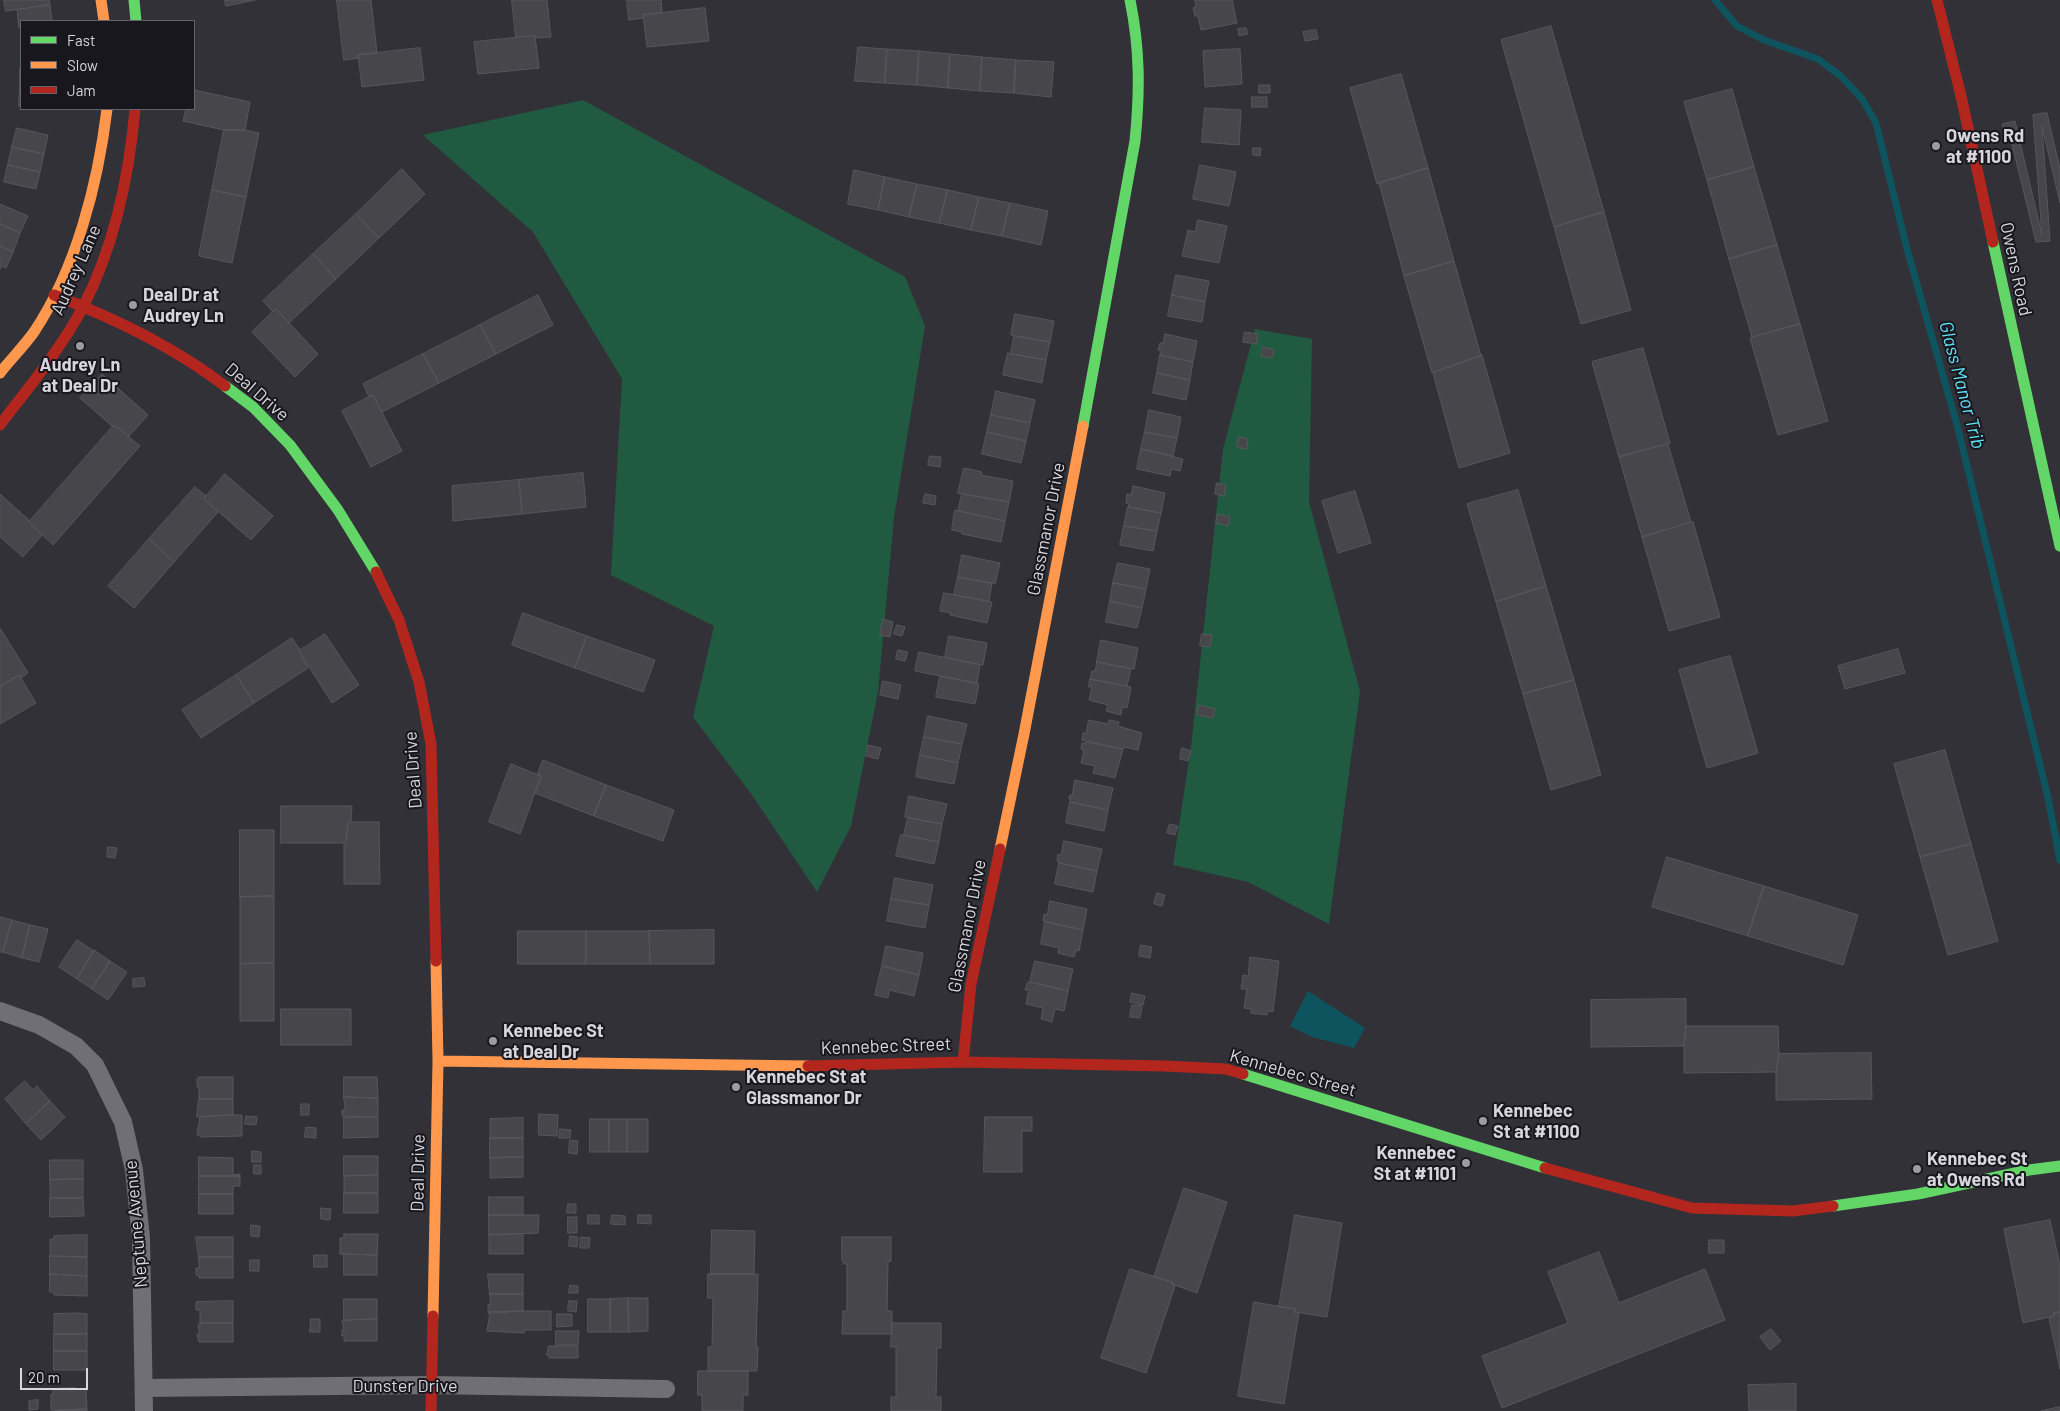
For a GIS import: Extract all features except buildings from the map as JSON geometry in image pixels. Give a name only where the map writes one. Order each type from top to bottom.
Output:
[{"type":"street","points":[[101,0],[104,20]]},
{"type":"street","points":[[134,0],[136,20]]},
{"type":"street","name":"Glassmanor Drive","points":[[963,1062],[971,984],[1034,685],[1072,491],[1135,141],[1138,98],[1137,34],[1130,0]]},
{"type":"street","name":"Owens Road","points":[[1938,0],[1961,96],[2060,546]]},
{"type":"street","name":"Audrey Lane","points":[[0,373],[37,327],[74,252],[105,136],[107,110]]},
{"type":"street","name":"Audrey Lane","points":[[0,425],[53,355],[83,306],[103,259],[120,210],[135,110]]},
{"type":"street","name":"Deal Drive","points":[[54,295],[83,306],[167,346],[198,365],[253,407],[290,445],[338,510],[370,560],[399,620],[419,682],[431,744],[438,1061],[430,1385],[431,1411]]},
{"type":"street","name":"Neptune Avenue","points":[[0,1011],[39,1025],[76,1046],[95,1065],[123,1122],[134,1170],[141,1238],[144,1411]]},
{"type":"street","name":"Kennebec Street","points":[[438,1061],[787,1066],[963,1062],[1226,1069],[1555,1170],[1692,1208],[1802,1210],[1918,1194],[2029,1170],[2060,1166]]},
{"type":"street","name":"Dunster Drive","points":[[144,1388],[430,1385],[666,1389]]},
{"type":"green space","points":[[583,100],[905,277],[925,326],[894,518],[878,692],[851,826],[817,892],[752,795],[693,717],[714,626],[611,575],[622,379],[533,232],[423,135]]},
{"type":"green space","points":[[1255,329],[1312,339],[1309,502],[1360,691],[1329,924],[1248,882],[1173,865],[1191,747],[1223,449]]},
{"type":"water","points":[[1308,991],[1365,1028],[1354,1048],[1312,1037],[1290,1026]]},
{"type":"waterway","name":"Glass Manor Trib","points":[[1715,0],[1737,26],[1764,40],[1818,59],[1842,77],[1862,99],[1876,123],[1907,249],[1957,425],[2048,798],[2060,860]]},
{"type":"traffic: fast","points":[[134,0],[136,20]]},
{"type":"traffic: fast","points":[[1083,426],[1135,141],[1138,70],[1136,36],[1130,0]]},
{"type":"traffic: fast","points":[[1993,242],[2060,546]]},
{"type":"traffic: fast","points":[[225,386],[253,407],[290,445],[338,510],[376,572]]},
{"type":"traffic: fast","points":[[1243,1074],[1545,1168]]},
{"type":"traffic: fast","points":[[1833,1206],[1918,1194],[2029,1170],[2060,1166]]},
{"type":"traffic: slow","points":[[101,0],[104,20]]},
{"type":"traffic: slow","points":[[0,373],[34,332],[49,307],[73,254],[83,225],[98,167],[107,110]]},
{"type":"traffic: slow","points":[[1000,849],[1083,426]]},
{"type":"traffic: slow","points":[[433,1316],[438,1061],[436,961]]},
{"type":"traffic: slow","points":[[438,1061],[808,1066]]},
{"type":"traffic: jam","points":[[1937,0],[1961,96],[1993,242]]},
{"type":"traffic: jam","points":[[0,425],[65,338],[94,283],[104,259],[119,210],[129,160],[135,110]]},
{"type":"traffic: jam","points":[[54,295],[99,313],[143,334],[225,386]]},
{"type":"traffic: jam","points":[[376,572],[399,620],[419,682],[431,744],[436,961]]},
{"type":"traffic: jam","points":[[963,1062],[971,984],[1000,849]]},
{"type":"traffic: jam","points":[[808,1066],[963,1062],[1165,1066],[1226,1069],[1243,1074]]},
{"type":"traffic: jam","points":[[1545,1168],[1692,1208],[1793,1211],[1833,1206]]},
{"type":"traffic: jam","points":[[431,1411],[433,1316]]},
{"type":"place","name":"Owens Rd at #1100","points":[[1936,146]]},
{"type":"place","name":"Deal Dr at Audrey Ln","points":[[133,305]]},
{"type":"place","name":"Audrey Ln at Deal Dr","points":[[80,346]]},
{"type":"place","name":"Kennebec St at Deal Dr","points":[[493,1041]]},
{"type":"place","name":"Kennebec St at Glassmanor Dr","points":[[736,1087]]},
{"type":"place","name":"Kennebec St at #1100","points":[[1483,1121]]},
{"type":"place","name":"Kennebec St at #1101","points":[[1466,1163]]},
{"type":"place","name":"Kennebec St at Owens Rd","points":[[1917,1169]]}]
